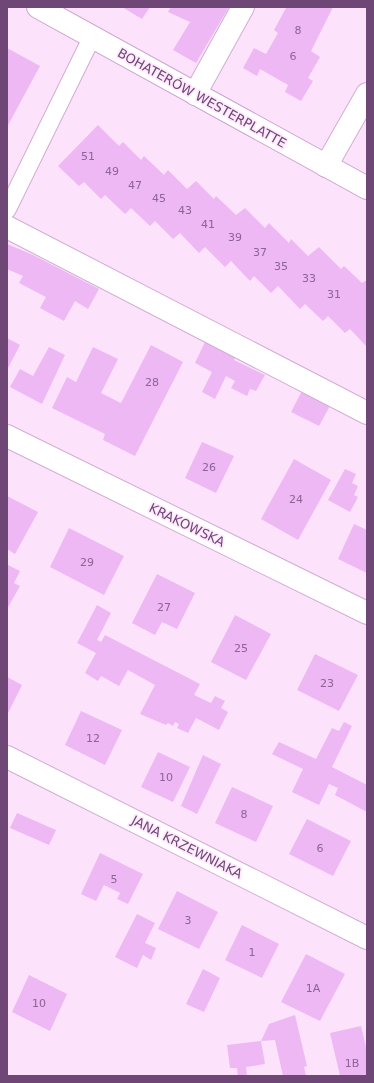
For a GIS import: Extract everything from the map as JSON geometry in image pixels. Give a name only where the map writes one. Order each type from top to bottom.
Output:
[{"type":"street","points":[[195,94],[243,7]]},
{"type":"street","name":"BOHATERÓW WESTERPLATTE","points":[[42,8],[367,188]]},
{"type":"street","points":[[326,166],[367,94]]},
{"type":"street","points":[[7,227],[367,413]]},
{"type":"street","name":"KRAKOWSKA","points":[[7,436],[367,613]]},
{"type":"street","name":"JANA KRZEWNIAKA","points":[[7,757],[367,938]]},
{"type":"lane","points":[[7,210],[92,37]]},
{"type":"building","points":[[122,7],[150,7],[142,19]]},
{"type":"building","points":[[171,7],[229,7],[196,63],[173,50],[190,22],[168,12]]},
{"type":"building","points":[[284,7],[333,7],[311,51],[320,57],[308,78],[313,81],[301,101],[285,92],[288,85],[260,69],[257,76],[243,68],[254,48],[266,54],[278,33],[274,30],[286,8]]},
{"type":"building","points":[[7,48],[40,66],[7,127]]},
{"type":"building","points":[[98,125],[119,146],[123,142],[141,160],[144,156],[164,175],[168,170],[187,189],[196,181],[214,199],[216,196],[236,215],[245,208],[265,228],[269,223],[289,243],[291,239],[308,256],[319,247],[341,269],[344,266],[362,283],[367,280],[367,347],[350,329],[345,333],[328,316],[323,321],[305,304],[300,309],[278,286],[271,293],[254,276],[250,281],[231,261],[225,267],[205,247],[199,253],[180,233],[173,239],[155,221],[150,226],[131,208],[125,214],[105,195],[101,199],[84,182],[79,186],[58,166]]},
{"type":"building","points":[[7,244],[33,255],[99,289],[88,309],[75,301],[64,321],[40,308],[46,297],[19,283],[23,276],[7,269]]},
{"type":"building","points":[[7,338],[20,345],[7,370]]},
{"type":"building","points":[[205,342],[235,357],[234,360],[265,375],[256,391],[250,389],[247,396],[231,388],[235,381],[226,376],[215,399],[202,392],[212,372],[195,363]]},
{"type":"building","points":[[151,345],[183,362],[135,456],[103,440],[105,434],[52,408],[67,377],[76,382],[93,347],[118,359],[101,393],[121,403]]},
{"type":"building","points":[[49,347],[65,355],[42,404],[10,387],[20,369],[33,376]]},
{"type":"building","points":[[303,389],[331,404],[319,426],[291,412]]},
{"type":"building","points":[[202,442],[234,456],[216,493],[185,478]]},
{"type":"building","points":[[294,459],[331,480],[298,540],[261,519]]},
{"type":"building","points":[[345,469],[356,474],[352,483],[358,486],[354,495],[358,497],[350,512],[328,500]]},
{"type":"building","points":[[7,496],[38,512],[15,554],[7,549]]},
{"type":"building","points":[[354,524],[367,530],[367,573],[338,559]]},
{"type":"building","points":[[69,528],[124,556],[104,595],[50,567]]},
{"type":"building","points":[[8,565],[20,571],[14,583],[20,586],[7,609]]},
{"type":"building","points":[[157,574],[195,593],[177,629],[162,622],[155,635],[132,623]]},
{"type":"building","points":[[97,605],[111,613],[97,640],[101,642],[105,635],[200,684],[194,695],[211,703],[215,696],[225,701],[221,708],[228,712],[219,730],[196,718],[188,733],[177,728],[179,724],[175,722],[173,726],[168,723],[166,725],[140,714],[155,685],[128,670],[119,686],[101,676],[98,681],[85,673],[96,653],[77,643]]},
{"type":"building","points":[[235,615],[271,634],[246,680],[211,662]]},
{"type":"building","points":[[315,654],[358,675],[339,711],[297,690]]},
{"type":"building","points":[[7,677],[22,685],[7,715]]},
{"type":"building","points":[[81,711],[122,730],[105,765],[65,745]]},
{"type":"building","points":[[344,722],[352,726],[332,767],[367,785],[367,812],[335,795],[338,788],[329,784],[319,805],[292,792],[303,769],[272,754],[279,742],[316,759],[332,728],[339,731]]},
{"type":"building","points":[[158,752],[190,767],[173,802],[141,787]]},
{"type":"building","points":[[203,755],[221,764],[197,814],[181,806]]},
{"type":"building","points":[[232,787],[273,806],[256,842],[215,823]]},
{"type":"building","points":[[17,813],[56,830],[49,845],[10,828]]},
{"type":"building","points":[[307,819],[351,841],[333,876],[289,854]]},
{"type":"building","points":[[100,853],[143,874],[128,904],[117,899],[120,893],[104,885],[96,901],[81,894]]},
{"type":"building","points":[[177,891],[218,912],[199,949],[158,929]]},
{"type":"building","points":[[137,914],[155,923],[145,943],[156,948],[151,960],[143,955],[137,968],[115,957]]},
{"type":"building","points":[[242,925],[279,944],[262,978],[225,960]]},
{"type":"building","points":[[306,954],[345,974],[320,1021],[281,1002]]},
{"type":"building","points":[[203,969],[220,978],[204,1012],[186,1004]]},
{"type":"building","points":[[29,975],[67,994],[50,1031],[12,1012]]},
{"type":"building","points":[[295,1015],[307,1066],[304,1067],[306,1076],[283,1076],[275,1040],[261,1041],[269,1024]]},
{"type":"building","points":[[361,1026],[367,1051],[367,1076],[340,1076],[330,1033]]},
{"type":"building","points":[[261,1041],[265,1064],[246,1067],[247,1076],[238,1076],[237,1068],[230,1068],[227,1045]]}]
